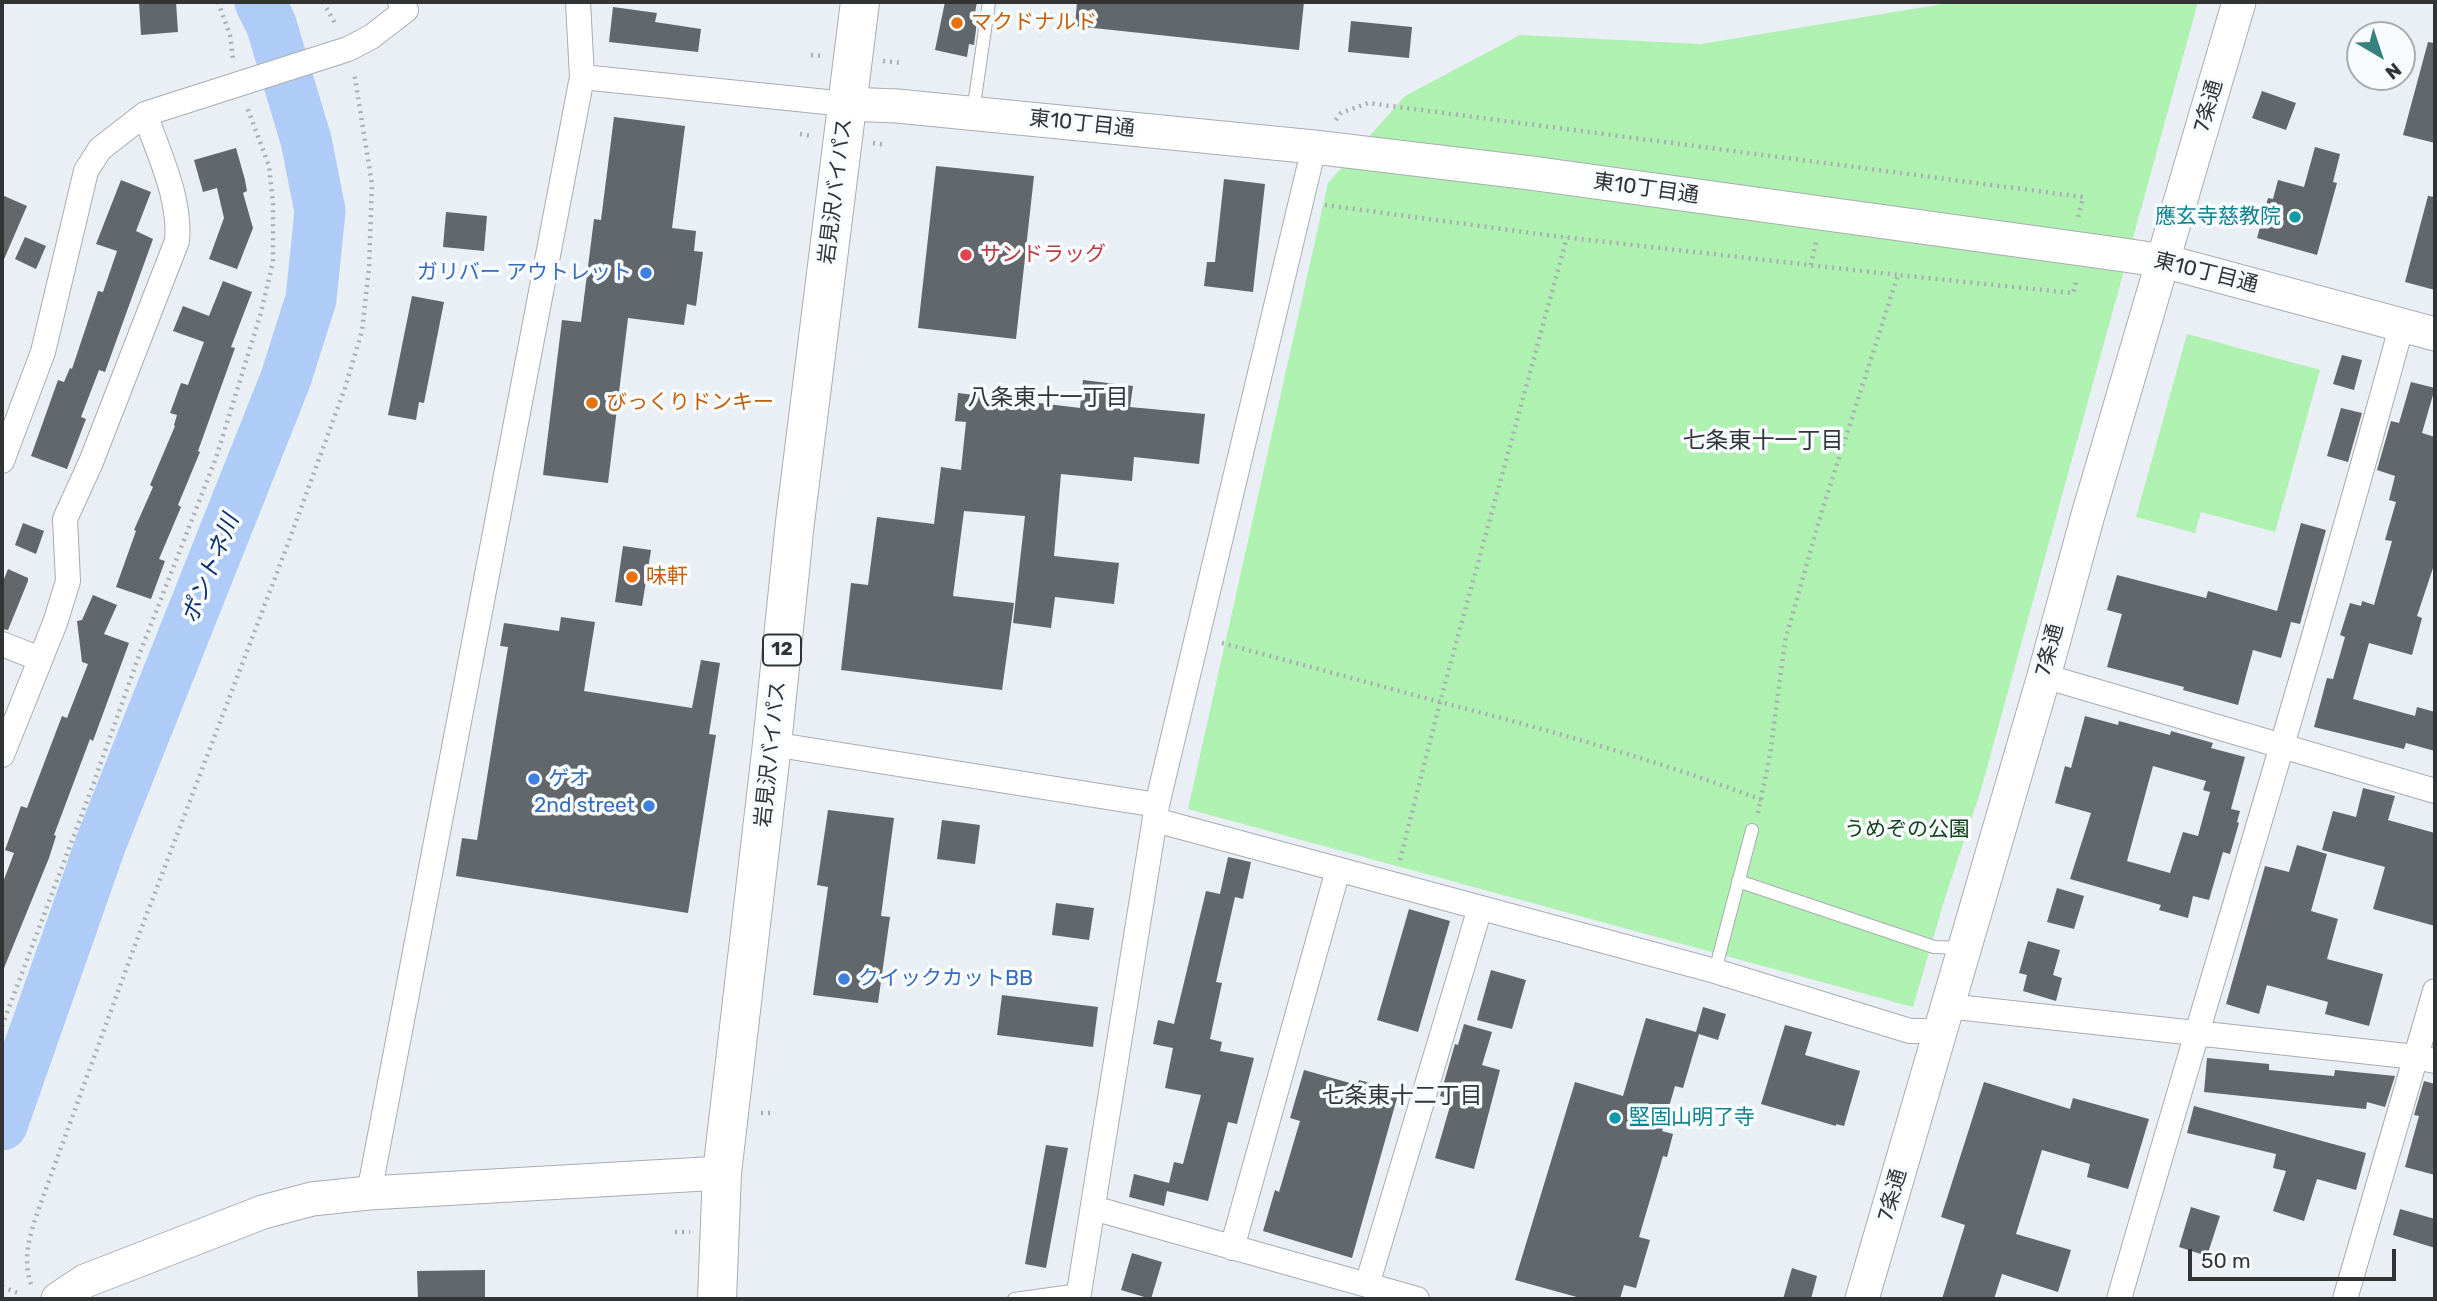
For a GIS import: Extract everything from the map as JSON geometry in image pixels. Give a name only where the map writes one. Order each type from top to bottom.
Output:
[{"type":"highway","name":"岩見沢バイパス","points":[[717,1299],[722,1172],[795,522],[860,2]]},
{"type":"street","points":[[369,1193],[582,77],[578,2]]},
{"type":"street","name":"7条通","points":[[1862,1299],[2239,2]]},
{"type":"street","points":[[2,461],[43,352],[86,171],[100,149],[145,114],[339,52],[371,37],[407,4]]},
{"type":"street","points":[[582,77],[846,104]]},
{"type":"street","name":"東10丁目通","points":[[846,104],[897,106],[1314,147],[1531,173],[2164,261],[2435,334]]},
{"type":"street","points":[[2,755],[55,623],[68,580],[65,519],[91,463],[177,242],[178,223],[172,193],[145,114]]},
{"type":"street","points":[[1079,1295],[1156,812],[1314,147]]},
{"type":"street","points":[[2119,1299],[2283,748],[2402,324]]},
{"type":"street","points":[[2,644],[40,659]]},
{"type":"street","points":[[2044,676],[2435,791]]},
{"type":"street","points":[[772,744],[1156,812],[1338,870],[1715,971],[1910,1031],[1943,1018],[2196,1033],[2426,1059]]},
{"type":"street","points":[[1232,1248],[1338,870]]},
{"type":"street","points":[[1367,1285],[1480,908]]},
{"type":"street","points":[[2345,1299],[2426,1059],[2435,991]]},
{"type":"street","points":[[45,1292],[85,1281],[264,1212],[312,1199],[369,1193],[722,1172]]},
{"type":"street","points":[[1093,1208],[1417,1299]]},
{"type":"lane","points":[[973,113],[989,2]]},
{"type":"lane","points":[[1715,971],[1752,830]]},
{"type":"lane","points":[[1738,881],[1934,947],[1964,948]]},
{"type":"lane","points":[[1014,1299],[1079,1295]]},
{"type":"path","points":[[2,1026],[141,650],[216,458],[260,316],[272,262],[273,204],[269,166],[218,2]]},
{"type":"path","points":[[45,1292],[27,1272],[27,1245],[140,932],[286,549],[345,388],[362,331],[369,268],[372,184],[358,85],[339,52]]},
{"type":"path","points":[[1314,147],[1341,113],[1368,103],[2083,197],[2078,218]]},
{"type":"path","points":[[1301,202],[1567,237],[2073,293],[2077,279]]},
{"type":"path","points":[[1394,885],[1440,702],[1567,237]]},
{"type":"path","points":[[1811,265],[1816,242]]},
{"type":"path","points":[[1752,830],[1762,800],[1770,755],[1785,641],[1821,514],[1898,275]]},
{"type":"path","points":[[1197,636],[1552,732],[1704,778],[1762,800]]},
{"type":"path","points":[[3,1287],[21,1294]]},
{"type":"green space","name":"うめぞの公園","points":[[1955,2],[2198,2],[1980,793],[1913,1007],[1188,809],[1328,183],[1405,96],[1520,35],[1701,44]]},
{"type":"green space","points":[[2187,334],[2320,370],[2275,532],[2201,512],[2195,533],[2136,517]]},
{"type":"building","points":[[139,2],[176,2],[178,32],[141,35]]},
{"type":"building","points":[[945,2],[977,2],[974,45],[969,44],[967,57],[935,50]]},
{"type":"building","points":[[1077,2],[1304,2],[1299,50],[1075,26]]},
{"type":"building","points":[[613,7],[657,13],[655,22],[701,29],[698,52],[609,42]]},
{"type":"building","points":[[1351,21],[1412,27],[1409,58],[1348,52]]},
{"type":"building","points":[[2428,42],[2435,43],[2435,143],[2403,135]]},
{"type":"building","points":[[2262,91],[2296,103],[2286,130],[2252,118]]},
{"type":"building","points":[[614,117],[685,126],[672,228],[696,231],[694,251],[703,252],[696,306],[687,304],[684,325],[628,318],[608,483],[543,475],[562,320],[581,322],[594,219],[601,220]]},
{"type":"building","name":"應玄寺慈教院","points":[[2315,147],[2340,154],[2333,182],[2337,183],[2317,255],[2257,238],[2268,198],[2273,199],[2278,180],[2304,187]]},
{"type":"building","points":[[236,148],[247,191],[243,193],[253,228],[237,269],[209,259],[224,218],[217,188],[203,192],[194,160]]},
{"type":"building","points":[[936,166],[1034,176],[1016,339],[918,328]]},
{"type":"building","points":[[1224,179],[1265,184],[1253,292],[1204,286],[1207,262],[1215,262]]},
{"type":"building","points":[[121,180],[151,192],[136,231],[153,239],[105,372],[99,370],[81,417],[86,419],[67,469],[31,456],[58,380],[64,382],[70,368],[72,369],[98,291],[103,292],[117,251],[96,244]]},
{"type":"building","points":[[2,195],[27,206],[2,264]]},
{"type":"building","points":[[2428,196],[2435,197],[2435,290],[2405,282]]},
{"type":"building","points":[[446,212],[487,216],[484,251],[443,247]]},
{"type":"building","points":[[25,237],[46,246],[36,269],[15,259]]},
{"type":"building","points":[[223,281],[252,292],[231,347],[235,348],[198,451],[200,452],[178,505],[181,507],[159,559],[165,561],[151,599],[116,587],[136,531],[134,530],[153,487],[150,485],[175,426],[177,415],[170,413],[181,383],[188,385],[204,342],[173,331],[183,306],[209,316]]},
{"type":"building","points":[[412,296],[444,302],[424,403],[419,402],[416,420],[388,415]]},
{"type":"building","points":[[2342,355],[2362,360],[2354,390],[2333,384]]},
{"type":"building","points":[[1083,380],[1133,386],[1130,407],[1205,414],[1199,464],[1134,457],[1132,481],[1061,474],[1054,556],[1119,563],[1114,604],[1055,597],[1051,628],[1013,623],[1025,516],[964,511],[953,596],[1014,603],[1002,690],[841,670],[851,583],[868,585],[877,517],[934,524],[941,467],[961,470],[966,422],[955,421],[958,393],[1080,408]]},
{"type":"building","points":[[2411,382],[2435,388],[2422,433],[2435,437],[2435,562],[2417,616],[2422,618],[2412,655],[2369,643],[2353,699],[2415,716],[2417,707],[2435,712],[2435,751],[2406,743],[2404,749],[2314,727],[2327,678],[2333,679],[2345,637],[2340,635],[2350,603],[2361,606],[2362,601],[2374,605],[2392,541],[2385,540],[2396,502],[2389,500],[2395,476],[2377,470],[2391,421],[2399,423]]},
{"type":"building","points":[[2341,408],[2362,413],[2348,462],[2327,456]]},
{"type":"building","points":[[23,523],[44,531],[36,554],[15,545]]},
{"type":"building","points":[[2301,523],[2326,530],[2300,624],[2291,622],[2281,658],[2253,650],[2238,705],[2183,690],[2184,687],[2107,667],[2122,614],[2107,610],[2117,575],[2206,598],[2208,591],[2277,611]]},
{"type":"building","points":[[623,546],[651,550],[642,606],[615,602]]},
{"type":"building","points":[[8,569],[28,578],[28,581],[8,630],[2,629],[2,584]]},
{"type":"building","points":[[93,595],[117,605],[104,634],[129,643],[93,741],[90,739],[54,835],[56,836],[49,858],[2,973],[2,885],[14,853],[5,850],[21,806],[27,808],[62,716],[67,718],[88,664],[82,662],[77,621],[82,620]]},
{"type":"building","points":[[561,617],[595,622],[584,691],[692,708],[701,660],[720,663],[709,734],[716,735],[688,913],[456,876],[462,838],[477,840],[508,647],[500,646],[504,623],[559,631]]},
{"type":"building","points":[[2085,716],[2118,725],[2119,721],[2170,735],[2171,731],[2213,743],[2211,748],[2245,757],[2231,809],[2240,811],[2239,823],[2230,854],[2223,852],[2209,900],[2193,896],[2188,918],[2159,910],[2161,905],[2070,879],[2091,813],[2055,803],[2065,766],[2071,768]],"holes":[[[2153,766],[2206,781],[2203,790],[2210,792],[2198,836],[2183,832],[2170,873],[2127,861]]]},
{"type":"building","points":[[2363,788],[2395,796],[2388,820],[2435,833],[2435,926],[2373,909],[2385,867],[2322,850],[2333,811],[2356,817]]},
{"type":"building","points":[[828,810],[894,818],[881,916],[890,917],[878,1003],[813,995],[828,887],[817,885]]},
{"type":"building","points":[[942,820],[980,825],[975,864],[937,859]]},
{"type":"building","points":[[2297,845],[2327,854],[2311,911],[2338,919],[2327,959],[2383,974],[2369,1026],[2325,1014],[2328,1002],[2267,985],[2259,1014],[2226,1004],[2265,866],[2289,872]]},
{"type":"building","points":[[1228,857],[1251,862],[1243,899],[1235,897],[1216,982],[1222,983],[1210,1039],[1222,1042],[1220,1051],[1254,1058],[1237,1124],[1228,1122],[1208,1201],[1167,1191],[1164,1206],[1129,1197],[1134,1174],[1169,1183],[1174,1162],[1183,1164],[1201,1095],[1165,1088],[1173,1048],[1153,1044],[1158,1020],[1174,1024],[1206,891],[1220,894]]},
{"type":"building","points":[[2057,888],[2084,896],[2074,929],[2047,922]]},
{"type":"building","points":[[1056,903],[1094,908],[1089,940],[1052,935]]},
{"type":"building","points":[[1409,909],[1450,921],[1418,1032],[1377,1020]]},
{"type":"building","points":[[2028,941],[2060,950],[2053,975],[2062,978],[2056,1001],[2023,991],[2027,975],[2019,973]]},
{"type":"building","points":[[1491,970],[1526,980],[1512,1029],[1477,1020]]},
{"type":"building","points":[[1002,995],[1098,1007],[1093,1047],[997,1035]]},
{"type":"building","points":[[1703,1007],[1726,1014],[1718,1040],[1699,1034],[1683,1088],[1675,1086],[1662,1131],[1673,1134],[1667,1157],[1663,1156],[1639,1237],[1650,1240],[1636,1288],[1624,1285],[1620,1299],[1584,1299],[1515,1280],[1575,1082],[1623,1096],[1646,1018],[1696,1032]]},
{"type":"building","points":[[1464,1024],[1492,1032],[1482,1065],[1500,1070],[1474,1169],[1435,1158],[1452,1099],[1440,1096],[1455,1044],[1458,1045]]},
{"type":"building","points":[[1785,1025],[1812,1032],[1805,1055],[1860,1071],[1844,1126],[1761,1104]]},
{"type":"building","points":[[2207,1058],[2269,1064],[2269,1070],[2334,1076],[2335,1070],[2395,1076],[2385,1107],[2367,1102],[2366,1109],[2204,1092]]},
{"type":"building","points":[[1304,1070],[1357,1085],[1359,1080],[1399,1091],[1352,1258],[1263,1231],[1275,1190],[1279,1192],[1300,1121],[1290,1118]]},
{"type":"building","points":[[2424,1081],[2435,1084],[2435,1175],[2405,1167],[2419,1116],[2414,1115]]},
{"type":"building","points":[[1984,1082],[2070,1109],[2073,1098],[2149,1119],[2128,1189],[2087,1177],[2090,1164],[2042,1150],[2016,1234],[2071,1250],[2058,1292],[2002,1274],[1994,1299],[1942,1299],[1965,1225],[1941,1217]]},
{"type":"building","points":[[2194,1106],[2366,1153],[2356,1190],[2317,1179],[2304,1221],[2273,1211],[2286,1171],[2273,1168],[2276,1154],[2187,1133]]},
{"type":"building","points":[[1046,1145],[1068,1148],[1046,1268],[1025,1264]]},
{"type":"building","points":[[2191,1207],[2220,1216],[2207,1256],[2179,1247]]},
{"type":"building","points":[[2400,1209],[2435,1219],[2435,1248],[2393,1235]]},
{"type":"building","points":[[1132,1253],[1162,1262],[1151,1299],[1121,1290]]},
{"type":"building","points":[[1792,1268],[1817,1276],[1811,1299],[1783,1299]]},
{"type":"building","points":[[485,1270],[485,1299],[418,1299],[417,1271]]},
{"type":"waterway","name":"ポントネ川","points":[[2,1125],[101,843],[286,378],[311,299],[320,211],[306,140],[271,24],[260,2]]},
{"type":"place","name":"マクドナルド","points":[[957,23]]},
{"type":"place","name":"應玄寺慈教院","points":[[2295,217]]},
{"type":"place","name":"サンドラッグ","points":[[966,255]]},
{"type":"place","name":"ガリバー アウトレット","points":[[646,273]]},
{"type":"place","name":"びっくりドンキー","points":[[592,403]]},
{"type":"place","name":"味軒","points":[[632,577]]},
{"type":"place","name":"ゲオ","points":[[534,779]]},
{"type":"place","name":"2nd street","points":[[649,806]]},
{"type":"place","name":"クイックカットBB","points":[[844,979]]},
{"type":"place","name":"堅固山明了寺","points":[[1615,1118]]},
{"type":"district","name":"八条東十一丁目","points":[[1048,398]]},
{"type":"district","name":"七条東十一丁目","points":[[1763,441]]},
{"type":"district","name":"七条東十二丁目","points":[[1402,1096]]}]
